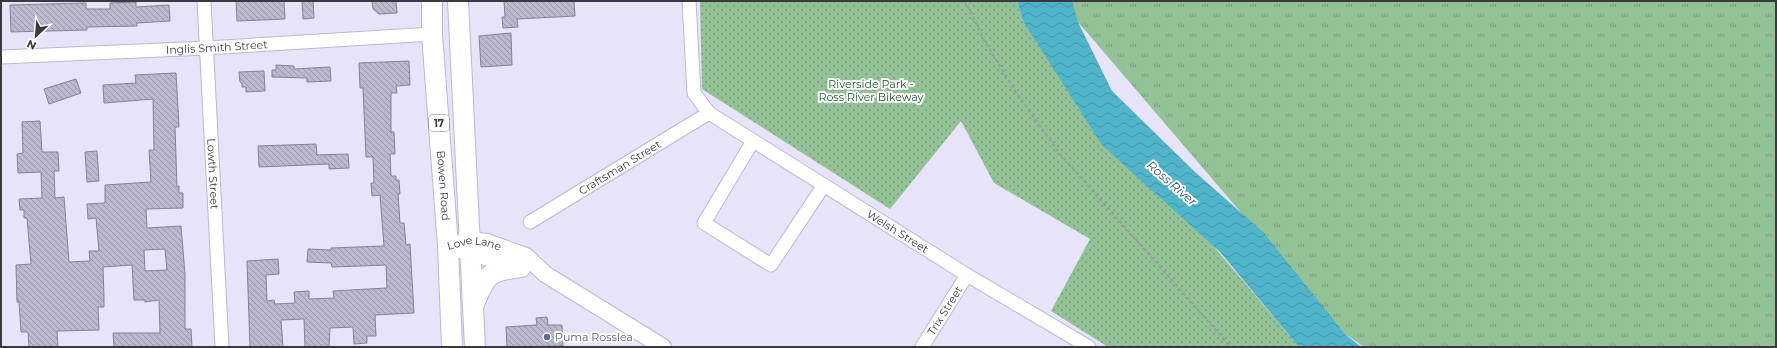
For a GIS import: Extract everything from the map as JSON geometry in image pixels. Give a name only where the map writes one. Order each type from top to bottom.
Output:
[{"type":"main road","name":"Bowen Road","points":[[432,1],[432,34],[448,246],[452,347]]},
{"type":"main road","name":"Bowen Road","points":[[458,1],[476,347]]},
{"type":"main road","points":[[473,305],[481,287],[489,276],[503,269],[521,267]]},
{"type":"street","name":"Lowth Street","points":[[204,1],[222,347]]},
{"type":"street","points":[[689,1],[694,92],[709,113]]},
{"type":"street","name":"Inglis Smith Street","points":[[1,58],[207,48],[432,34]]},
{"type":"street","name":"Welsh Street","points":[[709,113],[967,275],[1089,347]]},
{"type":"street","name":"Craftsman Street","points":[[530,222],[709,113]]},
{"type":"street","points":[[753,141],[704,223],[771,265],[824,185]]},
{"type":"street","name":"Love Lane","points":[[448,246],[470,247],[487,242],[526,256],[545,274],[663,347]]},
{"type":"street","name":"Love Lane","points":[[470,247],[491,257],[545,274]]},
{"type":"street","name":"Trix Street","points":[[922,347],[967,275]]},
{"type":"path","points":[[965,1],[984,40],[1015,92],[1060,154],[1231,347]]},
{"type":"green space","name":"Riverside Park - Ross River Bikeway","points":[[700,1],[1017,1],[1023,21],[1299,347],[1108,347],[1051,311],[1090,239],[994,183],[961,121],[890,209],[702,89]]},
{"type":"green space","points":[[1070,1],[1776,1],[1776,347],[1364,347],[1345,334],[1078,22]]},
{"type":"water","name":"Ross River","points":[[1017,1],[1072,1],[1078,22],[1112,91],[1195,172],[1263,232],[1345,334],[1361,347],[1299,347],[1220,252],[1102,145],[1023,21]]},
{"type":"building","points":[[236,1],[284,1],[285,19],[237,21]]},
{"type":"building","points":[[302,1],[313,1],[314,18],[303,19]]},
{"type":"building","points":[[372,1],[396,1],[397,13],[379,14],[373,9]]},
{"type":"building","points":[[504,1],[574,1],[575,16],[517,19],[518,27],[503,28],[502,17],[505,17]]},
{"type":"building","points":[[136,2],[136,7],[169,5],[170,21],[137,23],[137,26],[87,27],[87,30],[11,32],[10,5],[86,3],[86,9],[110,9],[110,3]]},
{"type":"building","points":[[511,33],[512,65],[481,67],[479,36]]},
{"type":"building","points":[[409,61],[410,85],[396,86],[397,93],[391,93],[391,132],[394,132],[395,154],[390,154],[391,176],[396,176],[396,180],[399,180],[400,194],[398,194],[400,223],[404,223],[406,245],[410,244],[414,313],[375,315],[376,336],[367,336],[367,343],[354,344],[353,327],[330,328],[329,347],[305,347],[304,319],[281,320],[283,347],[250,347],[247,261],[278,259],[279,274],[266,275],[267,301],[274,300],[275,304],[295,303],[294,292],[309,291],[309,299],[334,298],[333,291],[387,288],[386,265],[332,267],[331,263],[307,262],[308,249],[331,250],[331,248],[384,246],[380,195],[372,196],[371,183],[374,183],[373,157],[366,157],[363,88],[360,88],[359,63]]},
{"type":"building","points":[[276,65],[294,66],[294,69],[330,67],[331,81],[307,82],[307,78],[272,77],[272,70],[276,70]]},
{"type":"building","points":[[264,71],[265,91],[246,92],[246,87],[242,87],[242,83],[240,82],[239,72]]},
{"type":"building","points":[[176,73],[179,127],[175,127],[177,187],[179,186],[179,193],[183,193],[183,208],[146,209],[147,228],[181,226],[185,274],[185,329],[191,329],[192,347],[114,347],[113,333],[160,333],[159,300],[145,302],[145,300],[134,300],[132,265],[103,267],[104,307],[98,307],[99,330],[57,331],[58,347],[29,347],[28,332],[21,332],[19,302],[17,302],[16,265],[31,264],[27,218],[24,218],[24,210],[20,210],[19,199],[42,198],[41,172],[18,173],[17,154],[23,153],[22,122],[40,121],[42,152],[58,152],[59,171],[54,171],[55,198],[64,197],[69,262],[90,261],[89,251],[99,251],[96,218],[88,219],[87,204],[105,203],[105,185],[151,182],[149,150],[154,150],[153,99],[104,103],[103,85],[136,83],[135,75]],"holes":[[[165,249],[167,270],[145,271],[144,250]]]},
{"type":"building","points":[[76,79],[81,93],[49,104],[44,89]]},
{"type":"building","points":[[316,144],[317,155],[348,154],[349,168],[329,169],[329,164],[259,167],[258,146]]},
{"type":"building","points":[[97,151],[99,181],[87,182],[85,152]]},
{"type":"building","points":[[547,317],[548,325],[562,325],[563,346],[507,347],[506,327],[537,325],[536,318]]},
{"type":"place","name":"Puma Rosslea","points":[[547,337]]}]
